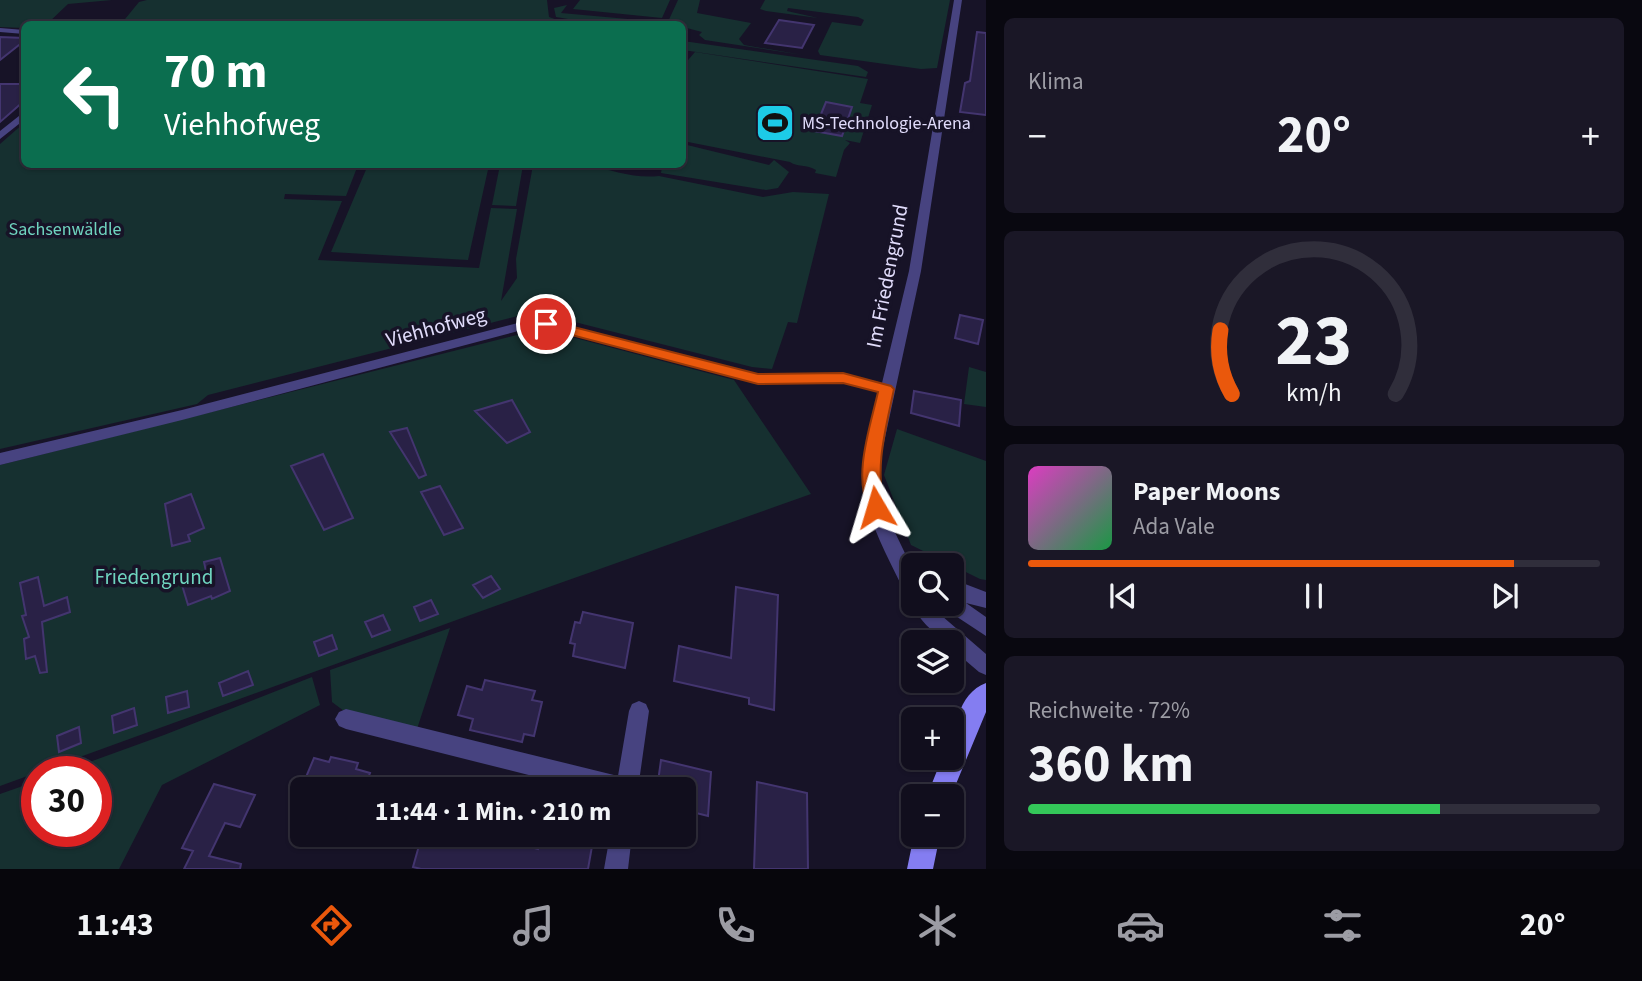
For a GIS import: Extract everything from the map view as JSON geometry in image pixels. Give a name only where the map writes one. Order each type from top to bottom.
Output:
[{"type":"street","name":"Im Friedengrund","points":[[901,553],[881,522],[872,492],[872,461],[886,389],[915,271],[958,0]]},
{"type":"street","points":[[0,30],[21,32]]},
{"type":"street","points":[[0,136],[21,118]]},
{"type":"street","name":"Viehhofweg","points":[[0,459],[522,326],[546,324],[758,379],[843,378],[886,389]]},
{"type":"street","points":[[964,594],[986,600]]},
{"type":"street","points":[[964,612],[986,628]]},
{"type":"street","points":[[930,616],[986,666]]},
{"type":"street","points":[[944,784],[971,714],[986,693]]},
{"type":"street","points":[[628,777],[639,711]]},
{"type":"street","points":[[346,719],[578,777]]},
{"type":"street","points":[[616,869],[619,847]]},
{"type":"street","points":[[919,869],[924,847]]},
{"type":"green space","points":[[0,0],[112,0],[68,4],[50,21],[21,21],[21,28],[0,27]]},
{"type":"green space","points":[[547,0],[549,17],[560,21],[123,21],[139,2]]},
{"type":"green space","points":[[580,0],[670,0],[662,18],[573,9]]},
{"type":"green space","points":[[678,0],[700,0],[697,13],[751,23],[739,39],[744,45],[803,55],[705,40],[699,35],[702,32],[686,28],[686,21],[668,21]]},
{"type":"green space","points":[[765,0],[950,0],[937,68],[921,69],[820,55],[818,51],[832,22],[861,26],[864,20],[788,8],[787,11],[818,18],[766,11],[760,9]]},
{"type":"green space","points":[[567,5],[561,13],[650,21],[580,21],[556,17],[554,8]]},
{"type":"green space","points":[[686,41],[858,66],[868,72],[866,77],[686,50]]},
{"type":"green space","name":"MS-Technologie-Arena","points":[[695,52],[868,79],[860,103],[872,105],[860,143],[845,140],[850,143],[844,150],[836,177],[815,173],[813,168],[790,162],[686,142],[686,62]]},
{"type":"green space","name":"Sachsenwäldle","points":[[21,126],[21,168],[357,168],[346,196],[285,194],[284,199],[342,201],[318,260],[479,268],[491,208],[517,209],[501,301],[517,278],[516,259],[532,168],[601,168],[632,175],[659,176],[763,197],[793,192],[829,194],[797,323],[788,322],[772,369],[752,367],[551,316],[522,315],[208,395],[197,404],[0,449],[0,144]]},
{"type":"green space","points":[[686,145],[769,165],[774,160],[789,172],[778,188],[766,190],[661,173],[662,168],[686,168]]},
{"type":"green space","points":[[367,168],[488,168],[468,260],[331,252]]},
{"type":"green space","points":[[499,168],[522,168],[516,206],[492,205]]},
{"type":"green space","name":"Friedengrund","points":[[529,332],[560,334],[734,380],[811,494],[82,756],[21,756],[21,778],[0,786],[0,465]]},
{"type":"green space","points":[[969,367],[986,372],[986,407],[964,404]]},
{"type":"green space","points":[[897,429],[986,461],[986,580],[964,571],[964,553],[927,553],[911,545],[884,475]]},
{"type":"green space","points":[[450,628],[417,729],[352,717],[332,702],[330,670]]},
{"type":"green space","points":[[312,677],[320,705],[162,785],[119,869],[0,869],[0,794],[21,787],[21,847],[112,847],[112,756],[106,756]]},
{"type":"building","points":[[779,20],[814,25],[802,48],[765,43]]},
{"type":"building","points":[[977,32],[986,33],[986,115],[960,112],[965,83],[970,81]]},
{"type":"building","points":[[0,37],[21,38],[21,43],[0,60]]},
{"type":"building","points":[[0,84],[21,84],[21,104],[0,122]]},
{"type":"building","points":[[826,102],[852,107],[842,136],[814,131]]},
{"type":"building","points":[[960,315],[983,320],[978,344],[955,338]]},
{"type":"building","points":[[914,391],[961,400],[959,426],[911,413]]},
{"type":"building","points":[[512,400],[530,432],[507,443],[475,411]]},
{"type":"building","points":[[407,428],[426,475],[419,478],[390,432]]},
{"type":"building","points":[[323,454],[353,518],[324,530],[291,466]]},
{"type":"building","points":[[440,486],[463,528],[444,535],[421,492]]},
{"type":"building","points":[[191,494],[204,528],[188,535],[190,541],[172,546],[165,504]]},
{"type":"building","points":[[220,558],[230,591],[188,605],[182,585],[207,576],[204,562]]},
{"type":"building","points":[[491,576],[500,589],[483,598],[473,585]]},
{"type":"building","points":[[38,577],[44,606],[67,597],[70,612],[42,622],[47,672],[40,673],[35,656],[26,659],[24,639],[29,637],[22,616],[26,615],[20,583]]},
{"type":"building","points":[[736,587],[778,595],[774,710],[749,704],[749,698],[674,681],[679,646],[731,658]]},
{"type":"building","points":[[431,600],[438,614],[420,621],[414,607]]},
{"type":"building","points":[[583,612],[633,623],[625,668],[573,656],[575,644],[570,643],[575,622],[580,623]]},
{"type":"building","points":[[383,615],[390,630],[372,637],[365,622]]},
{"type":"building","points":[[332,635],[337,649],[319,656],[314,642]]},
{"type":"building","points":[[248,671],[253,685],[223,696],[219,683]]},
{"type":"building","points":[[485,680],[535,691],[532,700],[542,702],[534,736],[524,734],[522,742],[470,730],[473,719],[458,715],[467,686],[482,690]]},
{"type":"building","points":[[187,691],[189,707],[168,713],[166,697]]},
{"type":"building","points":[[134,708],[137,725],[114,733],[112,716]]},
{"type":"building","points":[[79,727],[81,743],[59,752],[57,736]]},
{"type":"building","points":[[331,757],[358,763],[356,769],[370,773],[368,777],[306,777],[314,758],[329,762]]},
{"type":"building","points":[[661,760],[711,772],[708,816],[696,813],[696,777],[659,777]]},
{"type":"building","points":[[757,782],[807,793],[808,869],[754,869]]},
{"type":"building","points":[[214,784],[255,795],[240,827],[225,823],[209,856],[241,864],[240,869],[184,869],[193,851],[182,848]]},
{"type":"building","points":[[419,847],[592,847],[588,869],[413,867]]},
{"type":"place","name":"MS-Technologie-Arena","points":[[775,123]]},
{"type":"route","points":[[546,324],[758,379],[843,378],[886,389],[872,461],[872,492],[876,507]]}]
